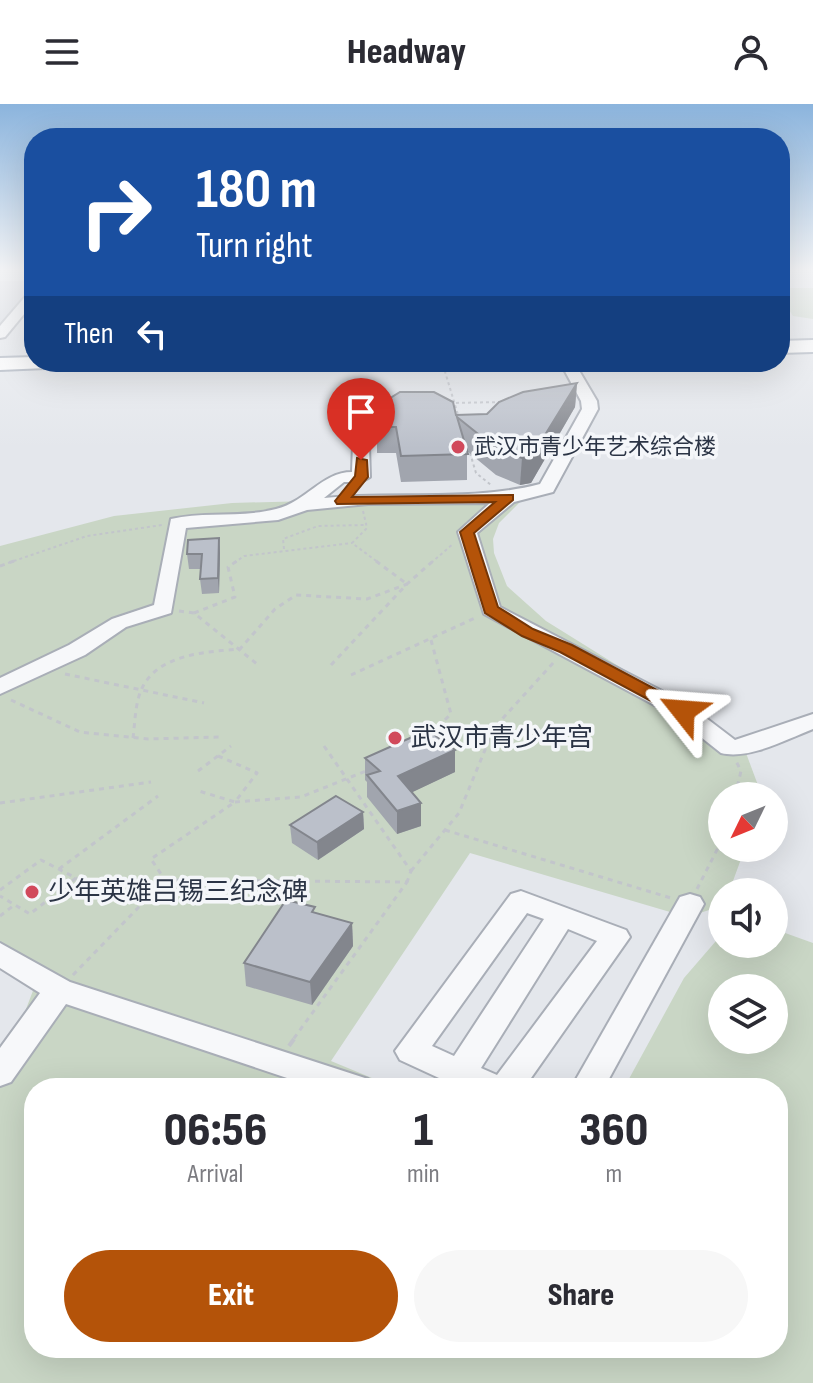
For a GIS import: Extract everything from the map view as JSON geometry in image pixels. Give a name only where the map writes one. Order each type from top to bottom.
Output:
[{"type":"main road","points":[[790,339],[813,338]]},
{"type":"main road","points":[[1,364],[24,356]]},
{"type":"main road","points":[[1,364],[24,363]]},
{"type":"street","points":[[0,687],[77,650],[119,623],[164,609],[177,523],[278,515],[304,505],[351,501],[508,498],[547,488],[589,413],[589,401],[573,372]]},
{"type":"street","points":[[351,501],[361,477],[361,444],[371,438],[366,417],[370,404]]},
{"type":"street","points":[[304,505],[340,477],[361,477]]},
{"type":"street","points":[[508,498],[467,532],[491,610],[683,711],[730,748],[813,721]]},
{"type":"street","points":[[453,1078],[411,1051],[521,901],[616,937],[513,1078]]},
{"type":"street","points":[[593,1078],[690,904]]},
{"type":"street","points":[[457,1078],[562,915]]},
{"type":"street","points":[[0,954],[59,990],[326,1078]]},
{"type":"street","points":[[0,1073],[59,990]]},
{"type":"path","points":[[445,372],[459,417]]},
{"type":"path","points":[[441,403],[514,402]]},
{"type":"path","points":[[468,445],[476,473],[508,498]]},
{"type":"path","points":[[351,501],[366,525]]},
{"type":"path","points":[[0,566],[87,536],[177,523]]},
{"type":"path","points":[[352,543],[366,525]]},
{"type":"path","points":[[284,550],[283,539],[318,526],[366,525]]},
{"type":"path","points":[[331,665],[407,584],[467,532]]},
{"type":"path","points":[[164,609],[194,613],[235,597],[228,567],[244,556],[352,543],[407,584]]},
{"type":"path","points":[[133,738],[141,690],[155,671],[193,653],[240,649],[275,609],[296,595],[367,599],[407,584]]},
{"type":"path","points":[[351,675],[491,610]]},
{"type":"path","points":[[194,613],[257,664]]},
{"type":"path","points":[[429,735],[451,714],[431,640]]},
{"type":"path","points":[[278,1062],[407,882],[411,871],[459,813],[494,728],[566,649]]},
{"type":"path","points":[[38,669],[204,703]]},
{"type":"path","points":[[0,695],[80,732],[133,738],[219,737]]},
{"type":"path","points":[[198,771],[231,746]]},
{"type":"path","points":[[324,746],[411,871]]},
{"type":"path","points":[[730,748],[741,771],[738,782]]},
{"type":"path","points":[[165,880],[151,859],[235,802],[257,773],[218,756]]},
{"type":"path","points":[[199,791],[235,802],[301,797],[376,766]]},
{"type":"path","points":[[0,803],[151,782]]},
{"type":"path","points":[[59,869],[158,796]]},
{"type":"path","points":[[445,830],[690,904],[711,862]]},
{"type":"path","points":[[0,890],[41,860],[76,878],[30,914],[0,896]]},
{"type":"path","points":[[59,990],[165,880],[407,882]]},
{"type":"path","points":[[0,916],[14,905]]},
{"type":"green space","points":[[527,495],[499,523],[493,539],[494,553],[507,586],[546,621],[726,733],[746,753],[757,782],[708,782],[708,862],[740,862],[734,878],[708,878],[708,910],[687,917],[470,853],[331,1061],[372,1078],[24,1078],[24,1358],[788,1358],[788,1078],[629,1078],[684,978],[708,950],[708,958],[788,958],[788,934],[813,943],[813,1383],[0,1383],[0,1050],[23,1017],[34,988],[0,945],[0,546],[114,516],[232,503]]},
{"type":"building","points":[[577,383],[532,456],[522,458],[497,449],[457,417],[468,454],[401,456],[396,427],[377,427],[384,402],[400,392],[434,392],[453,402],[456,415],[487,414],[499,402],[523,392]]},
{"type":"building","points":[[219,538],[218,578],[200,579],[202,554],[187,554],[188,540]]},
{"type":"building","points":[[428,730],[455,750],[398,776],[421,803],[397,811],[367,775],[380,771],[365,758]]},
{"type":"building","points":[[336,796],[363,812],[317,842],[290,825]]},
{"type":"building","points":[[286,900],[315,907],[312,912],[352,923],[310,982],[244,963]]},
{"type":"place","name":"武汉市青少年艺术综合楼","points":[[458,447]]},
{"type":"place","name":"武汉市青少年宫","points":[[395,738]]},
{"type":"place","name":"少年英雄吕锡三纪念碑","points":[[32,892]]},
{"type":"route","points":[[361,460],[361,477],[342,501],[508,498],[467,532],[491,610],[683,711]]}]
